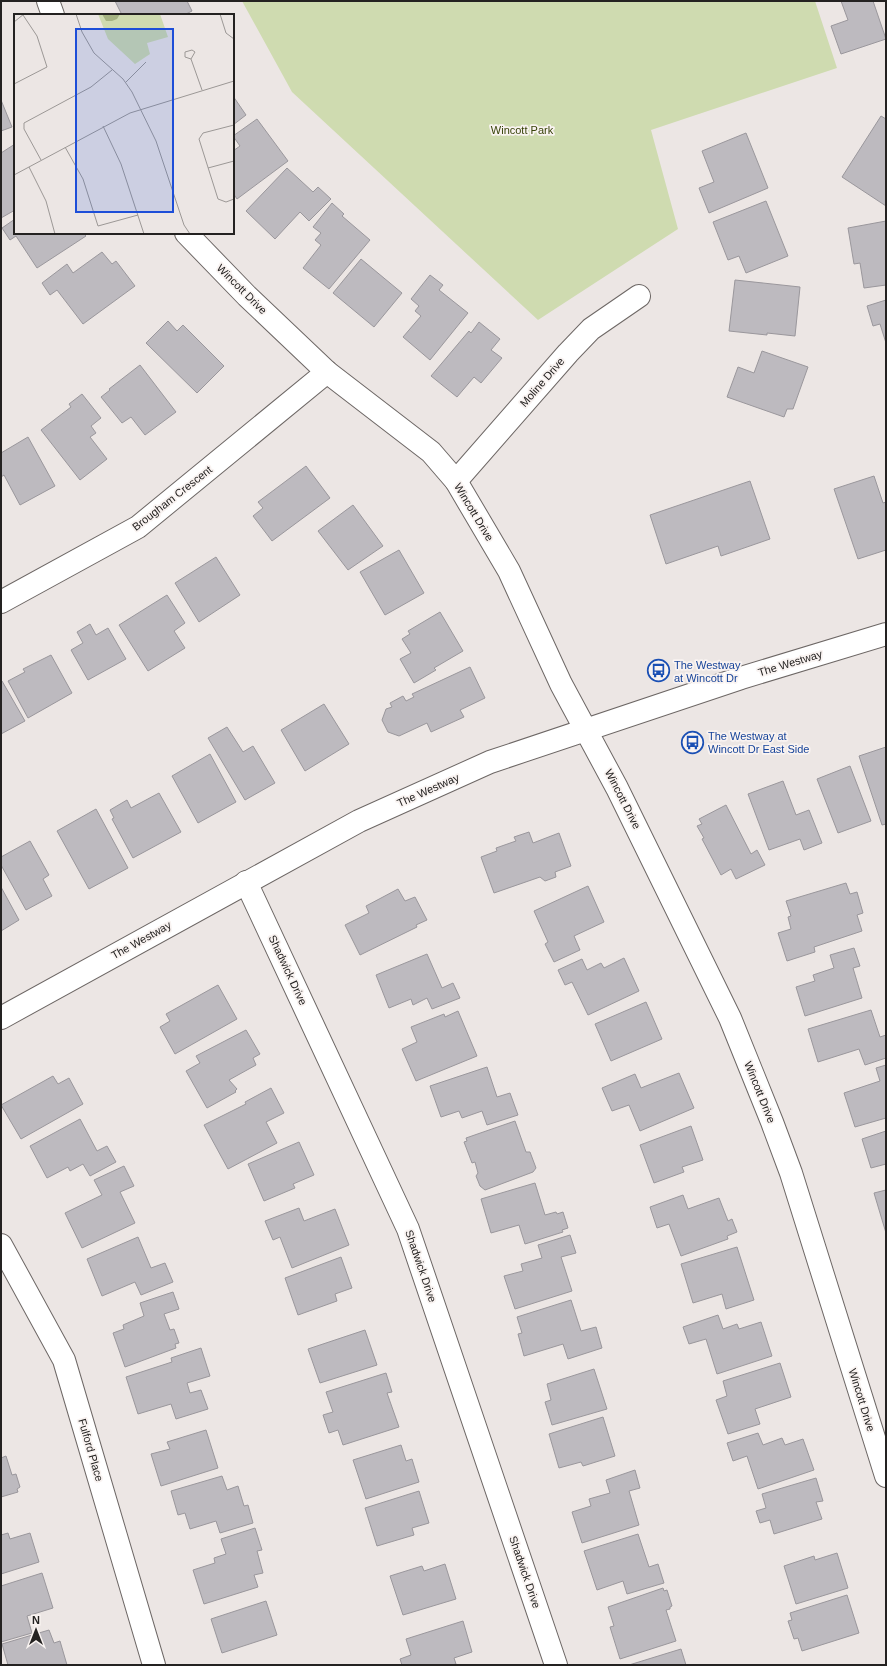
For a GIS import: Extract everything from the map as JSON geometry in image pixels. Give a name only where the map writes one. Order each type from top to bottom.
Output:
[{"type":"street","points":[[48,1],[53,14]]},
{"type":"street","name":"Wincott Drive","points":[[187,234],[247,296],[327,372],[431,452],[456,481],[510,571],[561,684],[617,788],[730,1018],[791,1173],[886,1476]]},
{"type":"street","name":"Moline Drive","points":[[456,481],[568,353],[591,329],[639,296]]},
{"type":"street","name":"Brougham Crescent","points":[[1,602],[138,527],[327,372]]},
{"type":"street","name":"The Westway","points":[[1,1018],[359,821],[490,762],[741,678],[886,634]]},
{"type":"street","name":"Shadwick Drive","points":[[246,882],[408,1229],[556,1665]]},
{"type":"street","name":"Fulford Place","points":[[1,1245],[64,1360],[154,1665]]},
{"type":"green space","name":"Wincott Park","points":[[242,1],[815,1],[837,68],[651,130],[678,229],[538,320],[292,92]]},
{"type":"building","points":[[115,1],[187,1],[192,11],[186,14],[122,14]]},
{"type":"building","points":[[841,1],[873,1],[886,39],[841,54],[831,26],[848,20]]},
{"type":"building","points":[[234,97],[246,115],[234,124]]},
{"type":"building","points":[[1,100],[12,127],[1,131]]},
{"type":"building","points":[[881,116],[886,119],[886,206],[842,177]]},
{"type":"building","points":[[257,119],[288,161],[237,199],[234,194],[234,150],[240,146],[234,135]]},
{"type":"building","points":[[746,133],[768,188],[709,213],[699,188],[714,182],[702,151]]},
{"type":"building","points":[[14,145],[14,211],[1,218],[1,153]]},
{"type":"building","points":[[287,168],[313,192],[318,187],[331,199],[309,221],[300,212],[275,239],[246,211]]},
{"type":"building","points":[[766,201],[788,256],[746,273],[739,256],[728,260],[713,222]]},
{"type":"building","points":[[332,203],[344,214],[342,216],[370,240],[329,289],[303,268],[321,245],[315,240],[321,233],[313,227]]},
{"type":"building","points":[[14,220],[14,234],[84,234],[86,236],[37,268],[16,236],[10,240],[2,228]]},
{"type":"building","points":[[886,221],[886,285],[864,288],[860,263],[854,264],[848,228]]},
{"type":"building","points":[[102,252],[112,264],[116,261],[135,286],[83,324],[57,290],[50,295],[42,283],[67,264],[73,273]]},
{"type":"building","points":[[361,259],[402,293],[374,327],[333,293]]},
{"type":"building","points":[[430,275],[443,285],[439,290],[468,313],[430,360],[403,337],[421,316],[415,311],[419,306],[411,299]]},
{"type":"building","points":[[735,280],[800,287],[795,336],[729,331]]},
{"type":"building","points":[[886,300],[886,343],[880,324],[873,326],[867,306]]},
{"type":"building","points":[[168,321],[177,331],[183,325],[224,366],[197,393],[146,343]]},
{"type":"building","points":[[479,322],[500,339],[491,350],[502,358],[481,383],[474,377],[457,397],[431,376],[469,331],[471,333]]},
{"type":"building","points":[[762,351],[808,367],[793,409],[787,409],[784,417],[727,397],[738,367],[754,373]]},
{"type":"building","points":[[140,365],[176,412],[145,435],[131,417],[122,423],[101,397]]},
{"type":"building","points":[[82,394],[101,418],[91,426],[96,433],[90,437],[107,459],[80,480],[41,430],[71,407],[69,404]]},
{"type":"building","points":[[28,437],[55,486],[20,505],[4,475],[1,477],[1,453]]},
{"type":"building","points":[[306,466],[330,498],[272,541],[253,516],[263,508],[258,502]]},
{"type":"building","points":[[874,476],[883,503],[886,502],[886,550],[858,559],[834,489]]},
{"type":"building","points":[[750,481],[770,539],[721,556],[718,546],[666,564],[650,515]]},
{"type":"building","points":[[353,505],[383,546],[348,570],[318,531]]},
{"type":"building","points":[[399,550],[424,593],[385,615],[360,572]]},
{"type":"building","points":[[216,557],[240,595],[199,622],[175,583]]},
{"type":"building","points":[[167,595],[185,623],[174,631],[185,648],[148,671],[119,625]]},
{"type":"building","points":[[440,612],[463,651],[434,668],[436,670],[414,683],[400,659],[411,653],[402,639],[410,634],[408,631]]},
{"type":"building","points":[[90,624],[96,635],[108,628],[126,659],[88,680],[71,650],[83,643],[77,632]]},
{"type":"building","points":[[51,655],[72,693],[28,718],[8,681],[25,672],[23,669]]},
{"type":"building","points":[[470,667],[485,698],[460,710],[464,717],[431,732],[427,723],[399,736],[388,732],[382,720],[386,709],[392,707],[390,703],[403,696],[406,701],[414,697],[412,694]]},
{"type":"building","points":[[2,681],[25,721],[1,734],[1,682]]},
{"type":"building","points":[[324,704],[349,744],[305,771],[281,730]]},
{"type":"building","points":[[227,727],[243,752],[253,746],[275,783],[245,800],[208,738]]},
{"type":"building","points":[[886,747],[886,824],[882,825],[859,756]]},
{"type":"building","points":[[210,754],[236,802],[198,823],[172,776]]},
{"type":"building","points":[[850,766],[871,821],[838,833],[817,779]]},
{"type":"building","points":[[783,781],[796,815],[809,810],[822,843],[804,850],[800,839],[769,850],[748,794]]},
{"type":"building","points":[[159,793],[181,832],[133,858],[112,819],[114,818],[110,810],[127,800],[131,808]]},
{"type":"building","points":[[726,805],[751,854],[757,850],[765,865],[736,879],[731,869],[721,875],[702,839],[704,838],[697,826],[702,824],[699,819]]},
{"type":"building","points":[[96,809],[128,868],[89,889],[57,831]]},
{"type":"building","points":[[529,832],[533,843],[559,833],[571,866],[555,872],[556,877],[545,881],[540,877],[494,893],[481,857],[497,851],[496,848],[516,841],[514,837]]},
{"type":"building","points":[[30,841],[49,875],[43,879],[52,896],[26,910],[1,865],[1,857]]},
{"type":"building","points":[[846,883],[850,894],[857,892],[863,913],[857,915],[862,931],[814,947],[815,952],[787,961],[778,933],[791,929],[788,917],[791,916],[786,901]]},
{"type":"building","points":[[588,886],[604,922],[574,936],[580,950],[554,962],[545,944],[548,942],[534,911]]},
{"type":"building","points":[[1,887],[19,920],[1,931]]},
{"type":"building","points":[[398,889],[405,901],[415,897],[427,920],[416,925],[417,927],[360,955],[345,925],[369,913],[366,906]]},
{"type":"building","points":[[854,948],[860,966],[853,968],[862,998],[805,1016],[796,987],[815,981],[813,975],[834,968],[830,955]]},
{"type":"building","points":[[427,954],[442,988],[453,983],[460,998],[432,1009],[427,998],[413,1005],[411,999],[389,1008],[376,975]]},
{"type":"building","points":[[624,958],[639,991],[588,1015],[572,982],[565,985],[558,970],[582,959],[587,970],[601,963],[604,968]]},
{"type":"building","points":[[218,985],[237,1019],[175,1054],[160,1027],[170,1021],[166,1014]]},
{"type":"building","points":[[646,1002],[662,1039],[611,1061],[595,1024]]},
{"type":"building","points":[[871,1010],[880,1037],[886,1035],[886,1058],[865,1065],[859,1049],[818,1062],[808,1029]]},
{"type":"building","points":[[458,1011],[477,1056],[416,1081],[402,1049],[417,1042],[411,1027],[444,1014],[445,1017]]},
{"type":"building","points":[[246,1030],[260,1054],[253,1058],[256,1065],[229,1080],[237,1089],[235,1091],[236,1092],[207,1108],[186,1071],[200,1063],[196,1056]]},
{"type":"building","points":[[886,1065],[886,1118],[855,1127],[844,1093],[880,1081],[876,1068]]},
{"type":"building","points":[[487,1067],[497,1097],[510,1093],[518,1115],[487,1125],[482,1111],[462,1118],[459,1111],[441,1117],[430,1086]]},
{"type":"building","points":[[679,1073],[694,1108],[640,1131],[629,1105],[612,1111],[602,1088],[635,1074],[641,1088]]},
{"type":"building","points":[[53,1076],[58,1084],[69,1078],[83,1104],[21,1139],[1,1105]]},
{"type":"building","points":[[271,1088],[284,1113],[266,1122],[277,1143],[228,1169],[204,1125],[246,1104],[245,1102]]},
{"type":"building","points":[[80,1119],[97,1151],[107,1146],[116,1162],[90,1176],[83,1164],[70,1171],[68,1167],[47,1178],[30,1146]]},
{"type":"building","points":[[515,1121],[526,1152],[530,1152],[536,1168],[533,1172],[485,1190],[480,1186],[476,1176],[478,1173],[475,1162],[472,1163],[464,1142],[467,1141],[466,1138]]},
{"type":"building","points":[[691,1126],[703,1160],[682,1167],[684,1172],[654,1183],[640,1145]]},
{"type":"building","points":[[886,1131],[886,1164],[871,1168],[862,1139]]},
{"type":"building","points":[[299,1142],[314,1175],[293,1184],[295,1188],[264,1201],[248,1164]]},
{"type":"building","points":[[124,1166],[134,1186],[120,1192],[135,1223],[82,1248],[65,1213],[102,1195],[94,1180]]},
{"type":"building","points":[[535,1183],[545,1215],[563,1212],[568,1228],[562,1230],[563,1232],[525,1244],[519,1225],[491,1233],[481,1199]]},
{"type":"building","points":[[886,1190],[886,1233],[874,1193]]},
{"type":"building","points":[[683,1195],[688,1209],[719,1198],[728,1221],[732,1219],[737,1232],[727,1236],[728,1239],[681,1256],[669,1224],[657,1228],[650,1207]]},
{"type":"building","points":[[299,1208],[304,1221],[335,1209],[349,1245],[292,1268],[280,1237],[273,1240],[265,1221]]},
{"type":"building","points":[[570,1235],[576,1253],[561,1257],[572,1291],[515,1309],[504,1276],[523,1271],[521,1264],[542,1258],[538,1245]]},
{"type":"building","points":[[138,1237],[151,1268],[165,1263],[173,1282],[141,1295],[135,1282],[102,1296],[87,1259]]},
{"type":"building","points":[[737,1247],[754,1300],[726,1309],[722,1294],[693,1303],[681,1264]]},
{"type":"building","points":[[341,1257],[352,1288],[335,1294],[337,1301],[298,1315],[285,1278]]},
{"type":"building","points":[[173,1292],[179,1309],[164,1314],[170,1330],[174,1329],[179,1343],[175,1344],[176,1348],[125,1367],[113,1333],[124,1329],[123,1325],[144,1316],[140,1303]]},
{"type":"building","points":[[571,1300],[581,1331],[596,1327],[602,1348],[568,1359],[563,1344],[524,1356],[518,1334],[522,1333],[517,1317]]},
{"type":"building","points":[[718,1315],[723,1329],[737,1324],[739,1329],[761,1322],[772,1356],[717,1374],[706,1339],[689,1344],[683,1327]]},
{"type":"building","points":[[365,1330],[377,1365],[320,1383],[308,1349]]},
{"type":"building","points":[[201,1348],[210,1376],[187,1383],[190,1393],[201,1390],[208,1409],[176,1419],[171,1404],[138,1414],[126,1377],[172,1362],[171,1358]]},
{"type":"building","points":[[780,1363],[791,1397],[755,1409],[760,1424],[728,1434],[716,1400],[727,1396],[723,1381]]},
{"type":"building","points":[[594,1369],[607,1409],[552,1425],[545,1402],[551,1400],[547,1384]]},
{"type":"building","points":[[386,1373],[392,1392],[387,1393],[399,1427],[343,1445],[338,1430],[329,1433],[323,1415],[333,1412],[326,1392]]},
{"type":"building","points":[[603,1417],[615,1456],[583,1466],[581,1462],[559,1468],[549,1434]]},
{"type":"building","points":[[206,1430],[218,1468],[161,1486],[151,1454],[170,1449],[167,1442]]},
{"type":"building","points":[[758,1433],[763,1445],[782,1438],[785,1445],[803,1439],[814,1470],[758,1489],[747,1456],[733,1461],[727,1443]]},
{"type":"building","points":[[401,1445],[406,1461],[412,1459],[419,1482],[366,1499],[353,1460]]},
{"type":"building","points":[[6,1456],[12,1475],[16,1474],[20,1487],[17,1489],[18,1492],[1,1497],[1,1458]]},
{"type":"building","points":[[635,1470],[640,1488],[629,1491],[639,1525],[582,1543],[572,1512],[591,1506],[589,1499],[610,1493],[606,1480]]},
{"type":"building","points":[[222,1476],[227,1490],[238,1486],[244,1506],[248,1505],[253,1523],[220,1533],[216,1521],[190,1529],[185,1513],[178,1515],[171,1491]]},
{"type":"building","points":[[816,1478],[823,1501],[816,1502],[822,1519],[774,1534],[770,1520],[760,1523],[756,1511],[766,1508],[762,1494]]},
{"type":"building","points":[[419,1491],[429,1523],[412,1528],[414,1535],[377,1546],[365,1508]]},
{"type":"building","points":[[255,1528],[262,1550],[257,1551],[263,1573],[254,1575],[258,1587],[204,1604],[193,1570],[215,1563],[214,1558],[226,1554],[221,1539]]},
{"type":"building","points":[[8,1533],[10,1539],[30,1533],[39,1562],[1,1574],[1,1535]]},
{"type":"building","points":[[638,1534],[649,1567],[658,1564],[664,1583],[627,1594],[623,1581],[597,1590],[584,1551]]},
{"type":"building","points":[[837,1553],[848,1588],[796,1604],[784,1566],[814,1556],[815,1560]]},
{"type":"building","points":[[445,1564],[456,1599],[403,1615],[390,1576],[422,1566],[424,1571]]},
{"type":"building","points":[[42,1573],[53,1608],[27,1616],[32,1633],[1,1642],[1,1586]]},
{"type":"building","points":[[663,1588],[664,1591],[667,1590],[672,1606],[670,1609],[666,1610],[676,1641],[620,1659],[610,1627],[614,1626],[608,1607]]},
{"type":"building","points":[[847,1595],[859,1633],[802,1651],[798,1638],[794,1639],[788,1621],[792,1620],[790,1613]]},
{"type":"building","points":[[266,1601],[277,1635],[222,1653],[211,1619]]},
{"type":"building","points":[[463,1621],[472,1652],[454,1658],[456,1664],[402,1665],[400,1659],[411,1655],[406,1639]]},
{"type":"building","points":[[49,1630],[54,1643],[60,1641],[67,1665],[8,1665],[2,1644]]},
{"type":"building","points":[[681,1649],[686,1665],[629,1665]]},
{"type":"place","name":"The Westway at Wincott Dr","points":[[658,671]]},
{"type":"place","name":"The Westway at Wincott Dr East Side","points":[[692,742]]}]
